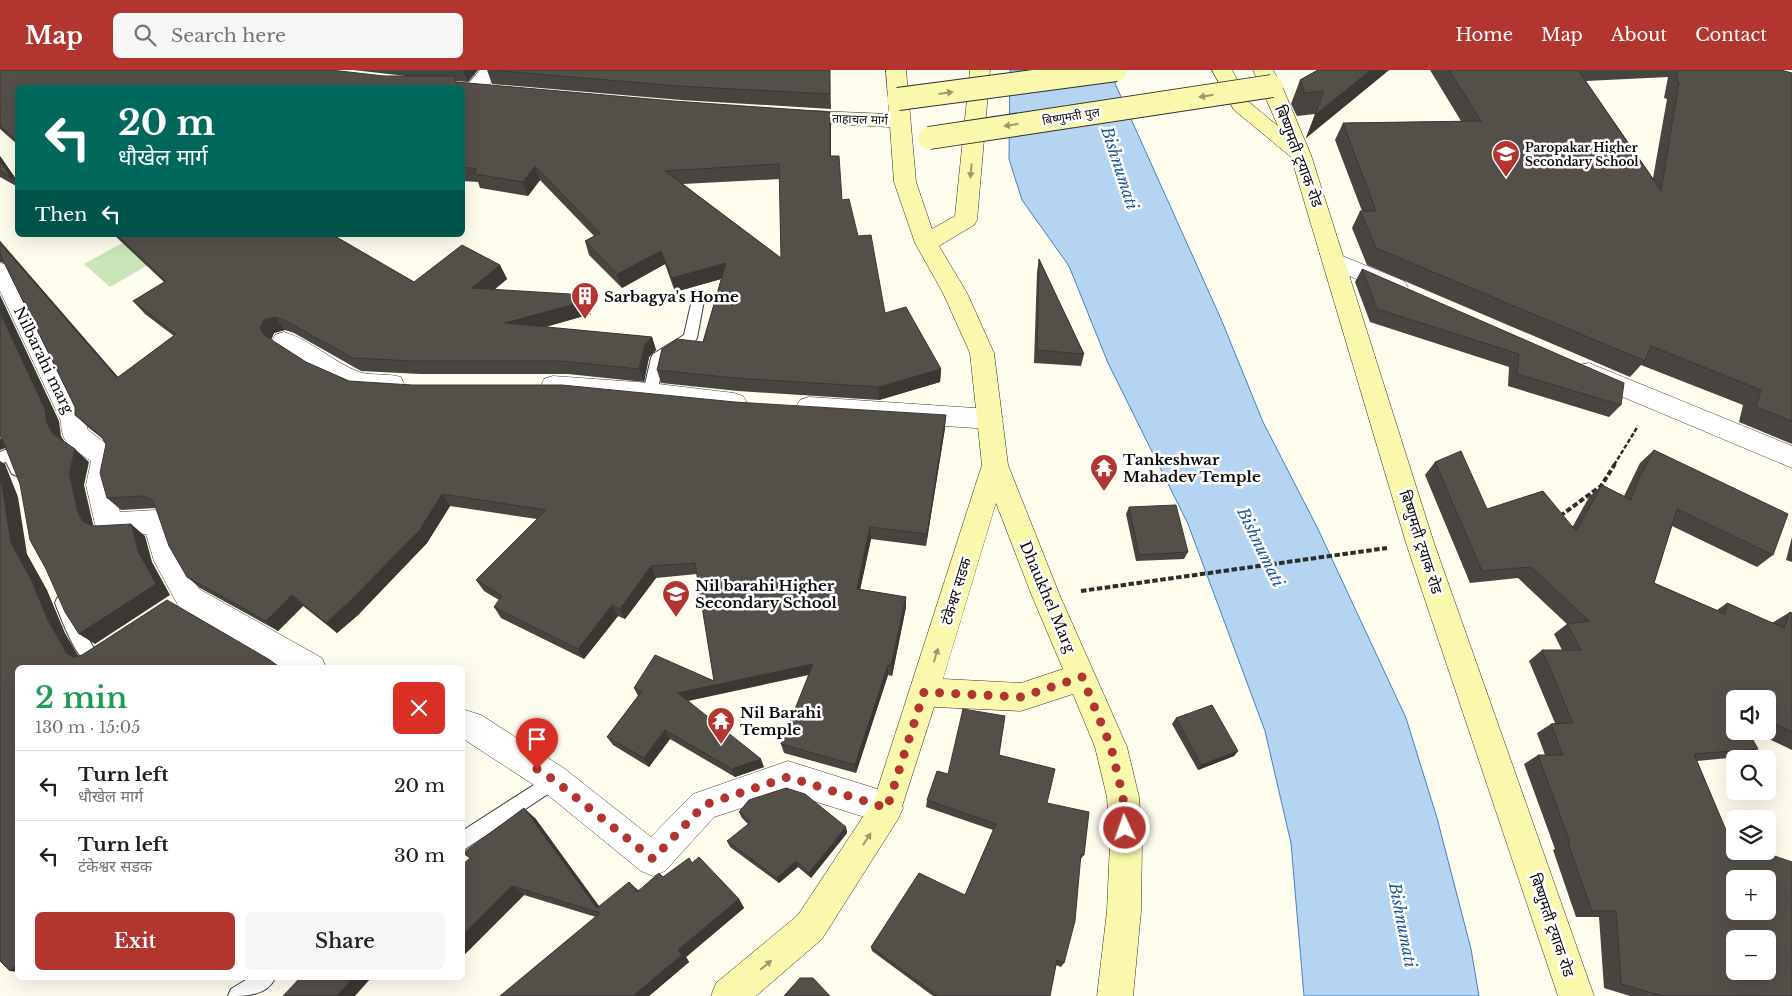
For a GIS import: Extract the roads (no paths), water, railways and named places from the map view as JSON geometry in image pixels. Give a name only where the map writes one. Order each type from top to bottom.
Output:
[{"type":"main road","name":"टंकेश्वर सडक","points":[[729,996],[810,927],[887,808],[995,464],[982,353],[955,293],[926,243],[905,182],[896,70]]},
{"type":"main road","points":[[926,243],[966,220],[980,70]]},
{"type":"main road","points":[[898,99],[1116,70]]},
{"type":"main road","points":[[1222,70],[1241,106],[1301,154]]},
{"type":"main road","name":"बिष्णुमती ट्रयाक रोड","points":[[1267,78],[1301,154],[1420,543],[1576,996]]},
{"type":"main road","name":"बिष्णुमती पुल","points":[[900,130],[929,138],[1267,78]]},
{"type":"main road","name":"ताहाचल मार्ग","points":[[771,115],[900,130]]},
{"type":"main road","name":"Dhaukhel Marg","points":[[995,464],[1046,596],[1111,747],[1123,797],[1126,843],[1124,911],[1115,996]]},
{"type":"main road","points":[[924,692],[1021,697],[1082,677]]},
{"type":"street","points":[[477,90],[490,70]]},
{"type":"street","points":[[1335,261],[1417,297]]},
{"type":"street","name":"Nilbarahi marg","points":[[2,272],[74,421],[74,434],[105,456],[99,485],[109,524],[156,522],[179,600],[189,598],[306,665]]},
{"type":"street","points":[[284,341],[326,367],[358,382],[411,385]]},
{"type":"street","points":[[1572,364],[1792,457]]},
{"type":"street","points":[[530,386],[568,386],[758,404]]},
{"type":"street","points":[[788,406],[990,419]]},
{"type":"street","points":[[465,724],[470,725],[554,780],[653,859],[704,805],[788,777],[887,808]]},
{"type":"lane","points":[[650,393],[658,358],[690,338],[699,295]]},
{"type":"lane","points":[[0,458],[10,454],[24,487]]},
{"type":"lane","points":[[55,586],[73,627],[91,658],[115,643]]},
{"type":"lane","points":[[465,840],[554,780]]},
{"type":"lane","points":[[238,996],[262,980]]},
{"type":"water","name":"Bishnumati","points":[[1010,70],[1109,70],[1221,319],[1263,422],[1318,529],[1406,718],[1437,818],[1471,949],[1479,996],[1304,996],[1291,843],[1265,731],[1188,524],[1108,363],[1069,266],[1022,200],[1009,159]]},
{"type":"place","name":"Paropakar Higher Secondary School","points":[[1506,178]]},
{"type":"place","name":"Sarbagya's Home","points":[[585,320]]},
{"type":"place","name":"Tankeshwar Mahadev Temple","points":[[1104,492]]},
{"type":"place","name":"Nil barahi Higher Secondary School","points":[[676,618]]},
{"type":"place","name":"Nil Barahi Temple","points":[[721,745]]}]
